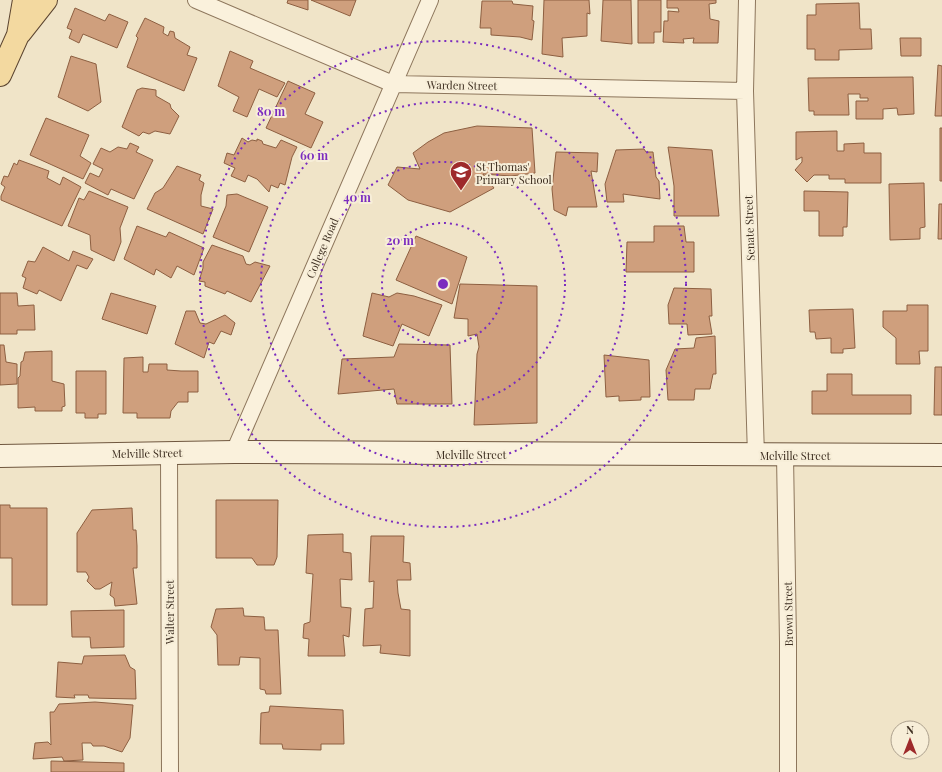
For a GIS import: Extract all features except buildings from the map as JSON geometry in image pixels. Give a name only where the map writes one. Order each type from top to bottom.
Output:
[{"type":"main road","points":[[18,35],[24,0]]},
{"type":"main road","points":[[0,75],[18,35],[46,0]]},
{"type":"street","name":"Warden Street","points":[[196,0],[393,84],[745,91]]},
{"type":"street","name":"College Road","points":[[234,452],[430,0]]},
{"type":"street","name":"Senate Street","points":[[747,0],[745,91],[756,456]]},
{"type":"street","name":"Melville Street","points":[[0,456],[234,452],[756,456],[942,455]]},
{"type":"street","name":"Walter Street","points":[[169,453],[170,772]]},
{"type":"street","name":"Brown Street","points":[[785,455],[788,642],[788,772]]},
{"type":"place","name":"St Thomas' Primary School","points":[[461,192]]}]
